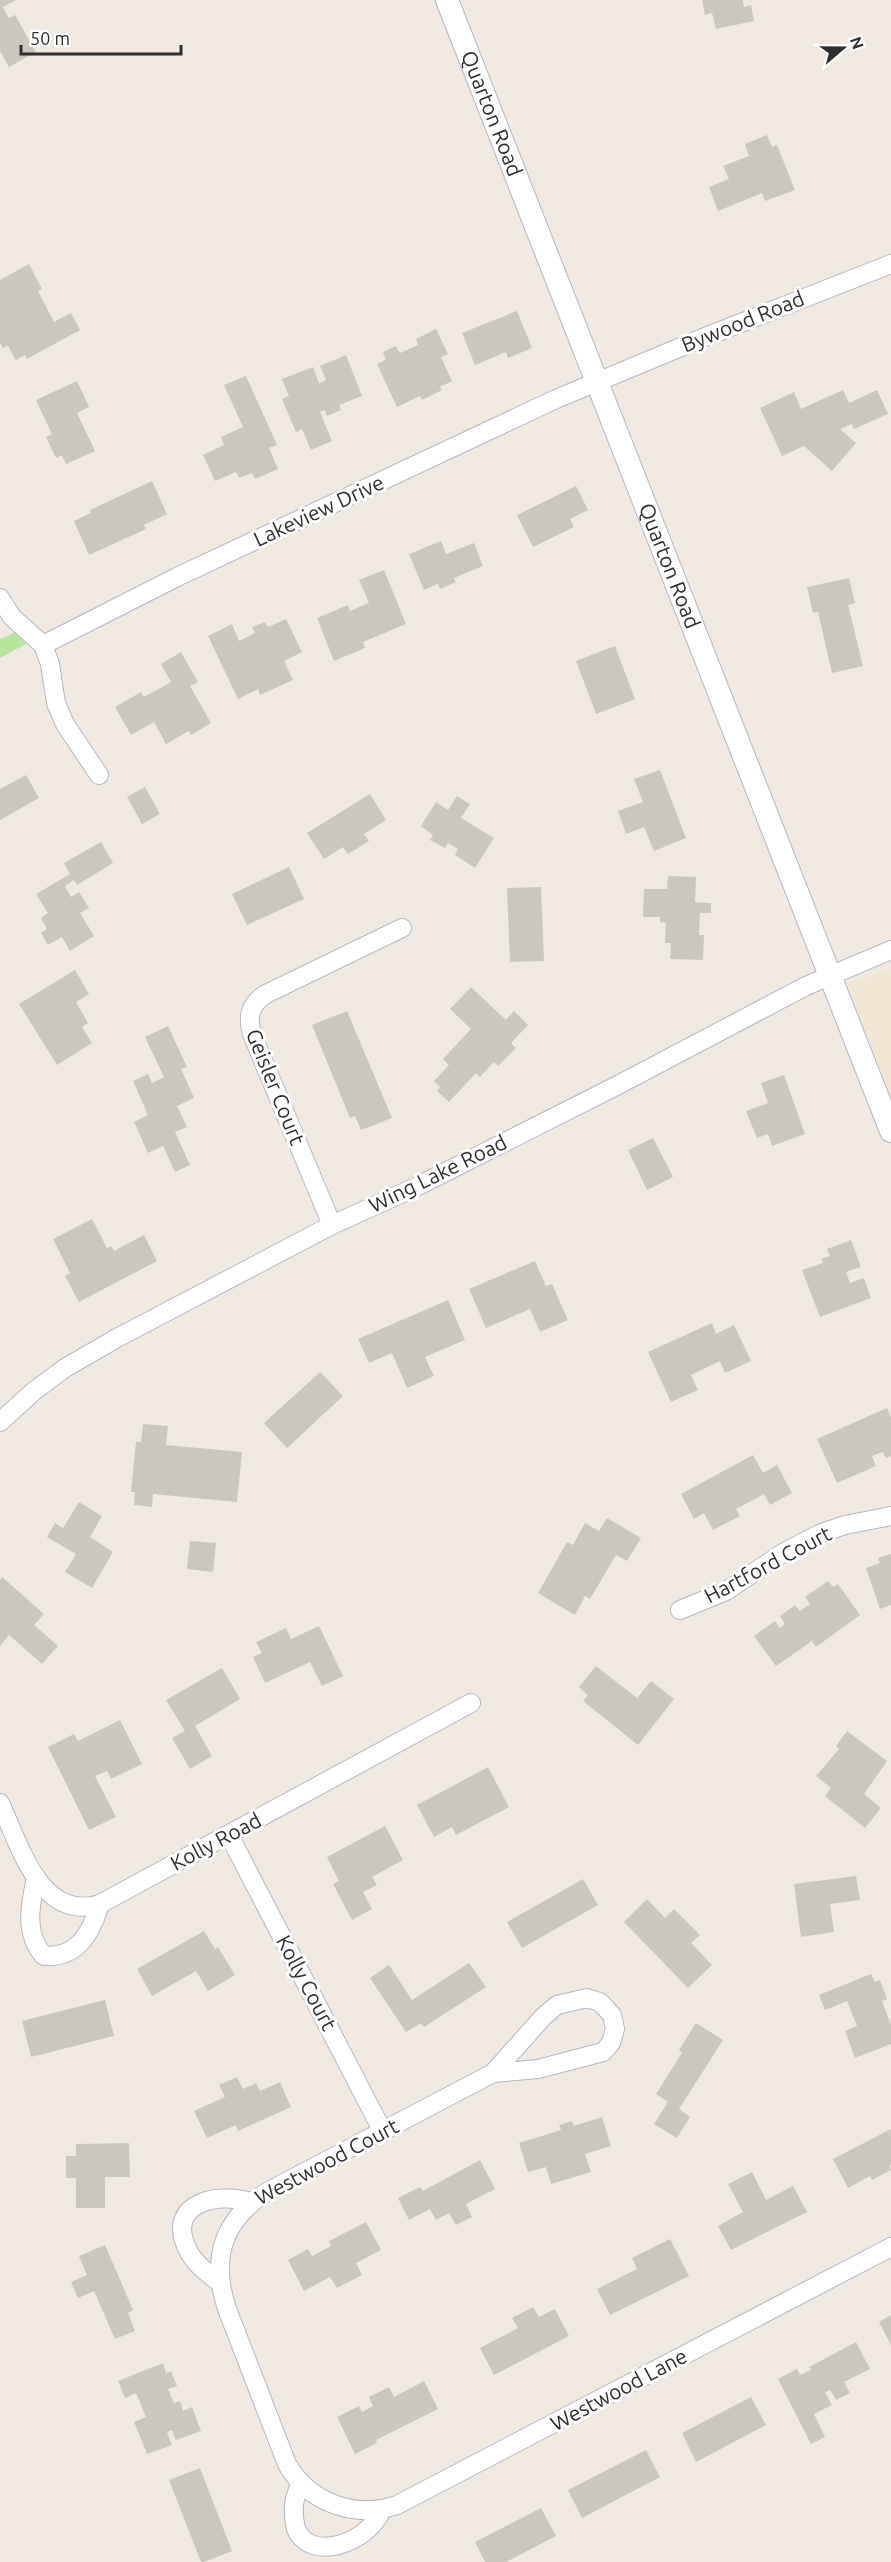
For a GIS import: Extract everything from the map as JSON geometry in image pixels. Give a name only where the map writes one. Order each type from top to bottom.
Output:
[{"type":"street","name":"Quarton Road","points":[[447,0],[891,1131]]},
{"type":"street","name":"Bywood Road","points":[[597,383],[705,337],[891,264]]},
{"type":"street","name":"Lakeview Drive","points":[[43,645],[177,577],[556,399],[597,383]]},
{"type":"street","points":[[0,598],[12,617],[43,645],[50,664],[56,703],[65,724],[99,775]]},
{"type":"street","name":"Geisler Court","points":[[332,1225],[248,1021],[251,1009],[257,1000],[266,994],[402,928]]},
{"type":"street","name":"Wing Lake Road","points":[[0,1422],[65,1368],[117,1338],[332,1225],[418,1186],[831,974],[891,950]]},
{"type":"street","name":"Hartford Court","points":[[680,1610],[726,1591],[783,1553],[819,1534],[845,1525],[891,1516]]},
{"type":"street","name":"Kolly Road","points":[[0,1803],[36,1878],[51,1896],[63,1904],[87,1908],[100,1904],[471,1704]]},
{"type":"street","name":"Kolly Court","points":[[229,1835],[383,2132]]},
{"type":"street","points":[[36,1878],[30,1911],[30,1930],[37,1948],[44,1956],[56,1957],[72,1950],[85,1940],[92,1928],[100,1904]]},
{"type":"street","name":"Westwood Court","points":[[341,2506],[314,2495],[301,2483],[287,2464],[227,2309],[220,2283],[221,2253],[225,2238],[231,2223],[251,2202],[290,2179],[494,2073],[544,2016],[557,2006],[587,1998],[600,2002],[612,2015],[615,2029],[611,2043],[603,2052],[538,2069],[494,2073]]},
{"type":"street","points":[[220,2283],[202,2269],[191,2256],[185,2244],[184,2222],[195,2205],[204,2200],[234,2197],[251,2202]]},
{"type":"street","name":"Westwood Lane","points":[[341,2506],[382,2510],[398,2505],[891,2247]]},
{"type":"street","points":[[301,2483],[293,2498],[293,2514],[298,2537],[303,2549],[320,2561],[336,2559],[355,2546],[376,2523],[382,2510]]},
{"type":"shaded area","points":[[891,969],[891,1096],[847,983]]},
{"type":"green space","points":[[16,632],[26,644],[0,658],[0,639]]},
{"type":"building","points":[[0,0],[16,0],[3,7],[9,18],[15,15],[36,52],[9,67],[0,51]]},
{"type":"building","points":[[702,0],[743,0],[744,7],[751,5],[754,21],[716,29],[712,13],[705,15]]},
{"type":"building","points":[[767,135],[772,147],[777,145],[795,190],[765,201],[762,193],[718,211],[709,187],[729,179],[723,166],[749,156],[745,144]]},
{"type":"building","points":[[29,264],[42,289],[38,291],[54,322],[71,313],[80,330],[27,359],[25,355],[16,360],[8,346],[3,348],[0,343],[0,280]]},
{"type":"building","points":[[517,311],[532,348],[508,358],[506,352],[475,365],[462,333]]},
{"type":"building","points":[[436,329],[448,354],[441,357],[452,381],[440,387],[442,390],[422,400],[420,396],[397,407],[377,364],[386,360],[383,352],[396,346],[400,353],[418,345],[416,339]]},
{"type":"building","points":[[346,355],[362,396],[339,405],[341,410],[327,416],[325,410],[320,412],[332,441],[311,450],[302,429],[296,432],[282,399],[289,396],[282,379],[313,367],[319,383],[326,380],[320,366]]},
{"type":"building","points":[[246,376],[277,445],[269,448],[278,469],[255,479],[252,473],[239,478],[236,472],[215,481],[203,455],[224,445],[221,437],[243,427],[224,385]]},
{"type":"building","points":[[77,381],[89,407],[77,413],[95,451],[66,464],[62,455],[56,458],[46,437],[52,434],[36,400]]},
{"type":"building","points":[[843,390],[849,403],[877,390],[888,414],[854,429],[852,424],[840,429],[856,443],[832,471],[804,446],[782,456],[760,408],[794,392],[801,409]]},
{"type":"building","points":[[152,481],[167,514],[144,525],[146,529],[89,555],[74,521],[91,513],[90,510]]},
{"type":"building","points":[[576,486],[588,510],[570,519],[574,527],[533,547],[517,515]]},
{"type":"building","points":[[441,541],[446,554],[474,543],[483,566],[454,578],[456,582],[440,589],[438,584],[424,590],[409,554]]},
{"type":"building","points":[[384,570],[406,624],[363,642],[365,648],[334,661],[317,618],[348,605],[350,611],[369,603],[359,580]]},
{"type":"building","points":[[849,578],[855,603],[848,605],[863,666],[832,673],[818,612],[813,613],[807,587]]},
{"type":"building","points":[[286,619],[302,652],[284,661],[293,680],[260,695],[258,689],[238,699],[208,636],[232,624],[239,641],[255,633],[252,627],[265,622],[268,627]]},
{"type":"building","points":[[615,646],[635,699],[596,714],[576,661]]},
{"type":"building","points":[[181,652],[198,682],[190,686],[211,723],[191,735],[189,731],[166,744],[154,722],[131,735],[115,707],[141,692],[144,697],[171,682],[161,664]]},
{"type":"building","points":[[660,770],[686,838],[654,851],[644,827],[626,834],[618,811],[643,802],[634,779]]},
{"type":"building","points":[[26,775],[39,798],[0,820],[0,789]]},
{"type":"building","points":[[145,787],[160,814],[142,824],[127,797]]},
{"type":"building","points":[[370,794],[386,820],[364,834],[369,841],[348,854],[343,847],[324,859],[307,833]]},
{"type":"building","points":[[457,796],[470,804],[461,818],[494,838],[475,868],[455,855],[458,849],[448,843],[445,848],[430,840],[433,835],[421,826],[436,802],[448,810]]},
{"type":"building","points":[[101,842],[113,863],[77,885],[74,880],[65,886],[71,897],[79,892],[89,908],[80,913],[94,936],[70,951],[62,937],[48,945],[41,933],[47,929],[41,918],[48,913],[36,894],[70,874],[64,863]]},
{"type":"building","points":[[289,867],[304,899],[247,925],[232,894]]},
{"type":"building","points":[[668,876],[696,877],[695,902],[711,903],[711,913],[700,913],[699,935],[704,935],[703,960],[670,959],[671,943],[665,943],[666,923],[660,922],[660,917],[643,917],[644,889],[667,889]]},
{"type":"building","points":[[541,887],[544,961],[510,962],[507,888]]},
{"type":"building","points":[[75,970],[89,994],[76,1002],[88,1023],[82,1027],[92,1043],[57,1065],[19,1004]]},
{"type":"building","points":[[471,987],[506,1020],[514,1011],[528,1025],[511,1043],[516,1048],[498,1066],[494,1062],[480,1077],[476,1073],[449,1102],[437,1091],[440,1087],[434,1081],[449,1065],[443,1059],[471,1029],[450,1009]]},
{"type":"building","points":[[347,1011],[392,1118],[361,1130],[355,1116],[350,1118],[312,1025]]},
{"type":"building","points":[[168,1026],[187,1067],[181,1069],[194,1098],[177,1106],[187,1127],[175,1132],[190,1165],[175,1172],[163,1146],[148,1153],[134,1122],[148,1115],[133,1081],[148,1074],[152,1083],[164,1077],[145,1037]]},
{"type":"building","points":[[784,1075],[805,1134],[772,1146],[768,1134],[757,1138],[746,1111],[768,1103],[761,1083]]},
{"type":"building","points":[[653,1138],[673,1177],[647,1190],[628,1150]]},
{"type":"building","points":[[92,1219],[107,1248],[111,1246],[114,1251],[144,1235],[157,1261],[79,1302],[65,1276],[70,1273],[53,1239]]},
{"type":"building","points":[[851,1240],[861,1267],[846,1272],[850,1283],[864,1278],[871,1298],[820,1317],[802,1270],[823,1263],[821,1259],[830,1256],[827,1249]]},
{"type":"building","points":[[535,1261],[546,1286],[552,1284],[568,1320],[540,1332],[530,1309],[486,1328],[469,1289]]},
{"type":"building","points":[[448,1300],[465,1340],[425,1357],[434,1376],[407,1388],[392,1353],[369,1363],[358,1339]]},
{"type":"building","points":[[712,1323],[716,1334],[734,1325],[751,1361],[725,1373],[720,1361],[691,1375],[698,1390],[671,1402],[648,1352]]},
{"type":"building","points":[[320,1372],[343,1396],[287,1448],[264,1423]]},
{"type":"building","points":[[887,1408],[891,1418],[891,1456],[886,1458],[883,1452],[872,1456],[876,1466],[837,1483],[817,1439]]},
{"type":"building","points":[[143,1424],[168,1426],[166,1445],[242,1452],[237,1502],[153,1494],[152,1507],[134,1505],[135,1492],[131,1492],[136,1442],[141,1442]]},
{"type":"building","points":[[753,1455],[763,1473],[777,1465],[792,1493],[770,1505],[764,1494],[736,1509],[740,1516],[713,1530],[704,1513],[694,1519],[681,1494]]},
{"type":"building","points":[[79,1502],[102,1516],[90,1537],[113,1552],[92,1588],[65,1572],[76,1554],[47,1537],[55,1523],[63,1528]]},
{"type":"building","points":[[607,1518],[641,1538],[627,1561],[616,1555],[590,1599],[585,1596],[575,1615],[538,1593],[567,1542],[573,1545],[585,1523],[599,1531]]},
{"type":"building","points":[[190,1541],[216,1543],[213,1572],[187,1569]]},
{"type":"building","points":[[891,1554],[891,1605],[880,1609],[866,1568],[880,1563],[878,1558]]},
{"type":"building","points":[[2,1577],[44,1614],[34,1625],[58,1646],[42,1664],[9,1635],[0,1646],[0,1580]]},
{"type":"building","points":[[828,1581],[833,1587],[838,1584],[860,1615],[816,1647],[812,1641],[776,1666],[754,1636],[775,1621],[780,1628],[785,1624],[780,1616],[795,1605],[800,1611],[810,1604],[805,1597]]},
{"type":"building","points":[[319,1626],[343,1676],[322,1686],[310,1662],[265,1683],[253,1657],[262,1653],[256,1642],[286,1628],[291,1639]]},
{"type":"building","points":[[596,1666],[637,1698],[651,1681],[674,1699],[638,1745],[583,1701],[588,1695],[579,1687]]},
{"type":"building","points":[[222,1668],[240,1699],[195,1726],[212,1756],[190,1769],[172,1738],[185,1731],[166,1700]]},
{"type":"building","points":[[120,1720],[142,1764],[111,1779],[107,1771],[95,1776],[116,1817],[89,1830],[48,1747],[74,1734],[78,1741]]},
{"type":"building","points":[[847,1731],[887,1761],[864,1794],[881,1808],[865,1828],[825,1796],[831,1788],[816,1776],[839,1749],[836,1746]]},
{"type":"building","points":[[488,1767],[509,1807],[456,1835],[452,1827],[434,1837],[417,1805]]},
{"type":"building","points":[[385,1826],[403,1860],[372,1877],[377,1885],[363,1892],[372,1909],[352,1920],[333,1884],[339,1881],[327,1857]]},
{"type":"building","points":[[856,1876],[860,1900],[830,1904],[834,1932],[801,1937],[794,1884]]},
{"type":"building","points":[[583,1879],[598,1905],[522,1948],[507,1922]]},
{"type":"building","points":[[647,1899],[665,1918],[674,1909],[700,1935],[691,1943],[712,1965],[688,1988],[624,1922]]},
{"type":"building","points":[[204,1931],[215,1949],[218,1947],[235,1975],[208,1991],[196,1971],[152,1996],[137,1969]]},
{"type":"building","points":[[469,1963],[486,1987],[424,2027],[421,2023],[406,2032],[370,1978],[389,1965],[412,2000]]},
{"type":"building","points":[[871,1974],[875,1982],[880,1980],[887,1999],[882,2001],[891,2025],[891,2044],[855,2058],[845,2031],[857,2026],[847,2001],[825,2010],[819,1995]]},
{"type":"building","points":[[105,2000],[114,2036],[31,2057],[22,2021]]},
{"type":"building","points":[[696,2023],[723,2040],[679,2109],[690,2117],[677,2138],[654,2124],[668,2102],[656,2094],[682,2053],[679,2050]]},
{"type":"building","points":[[237,2077],[243,2089],[256,2083],[260,2091],[280,2082],[291,2107],[238,2131],[236,2125],[207,2138],[194,2111],[225,2097],[219,2085]]},
{"type":"building","points":[[602,2117],[611,2146],[585,2154],[591,2172],[551,2184],[546,2167],[528,2172],[519,2143],[561,2130],[559,2125],[572,2121],[574,2126]]},
{"type":"building","points":[[891,2129],[891,2165],[889,2166],[891,2170],[872,2180],[870,2176],[848,2188],[833,2159]]},
{"type":"building","points":[[129,2143],[130,2177],[105,2177],[105,2208],[76,2208],[76,2178],[66,2178],[66,2156],[76,2156],[76,2144]]},
{"type":"building","points":[[480,2160],[495,2189],[466,2204],[472,2217],[456,2225],[449,2213],[436,2220],[430,2209],[409,2220],[398,2198],[420,2187],[423,2191]]},
{"type":"building","points":[[752,2172],[766,2200],[793,2186],[807,2212],[731,2250],[718,2226],[743,2212],[728,2184]]},
{"type":"building","points":[[366,2222],[381,2250],[356,2263],[362,2275],[337,2288],[330,2277],[304,2291],[288,2260],[308,2249],[312,2256],[331,2246],[329,2241]]},
{"type":"building","points":[[670,2239],[689,2276],[610,2315],[597,2289],[637,2269],[632,2258]]},
{"type":"building","points":[[105,2245],[133,2310],[128,2313],[135,2331],[115,2339],[94,2291],[78,2298],[71,2282],[87,2275],[79,2256]]},
{"type":"building","points":[[533,2307],[539,2317],[555,2309],[569,2336],[494,2375],[480,2348],[518,2328],[512,2318]]},
{"type":"building","points":[[891,2315],[891,2345],[879,2322]]},
{"type":"building","points":[[856,2342],[870,2369],[844,2382],[850,2393],[836,2400],[830,2390],[825,2392],[832,2405],[814,2414],[825,2437],[811,2444],[778,2379],[797,2369],[800,2375],[811,2370],[809,2367]]},
{"type":"building","points":[[163,2363],[166,2373],[171,2371],[177,2386],[168,2389],[174,2403],[180,2401],[183,2411],[192,2407],[201,2431],[176,2440],[172,2430],[167,2432],[172,2445],[147,2454],[134,2422],[146,2417],[136,2393],[125,2398],[118,2381]]},
{"type":"building","points":[[424,2381],[438,2409],[376,2440],[377,2443],[355,2454],[337,2417],[359,2406],[362,2412],[373,2406],[369,2397],[389,2387],[394,2397]]},
{"type":"building","points":[[751,2397],[766,2425],[696,2462],[682,2433]]},
{"type":"building","points":[[646,2450],[660,2477],[582,2518],[568,2490]]},
{"type":"building","points":[[200,2468],[232,2551],[204,2562],[201,2562],[169,2480]]},
{"type":"building","points":[[541,2508],[556,2536],[506,2562],[485,2562],[475,2542]]}]
